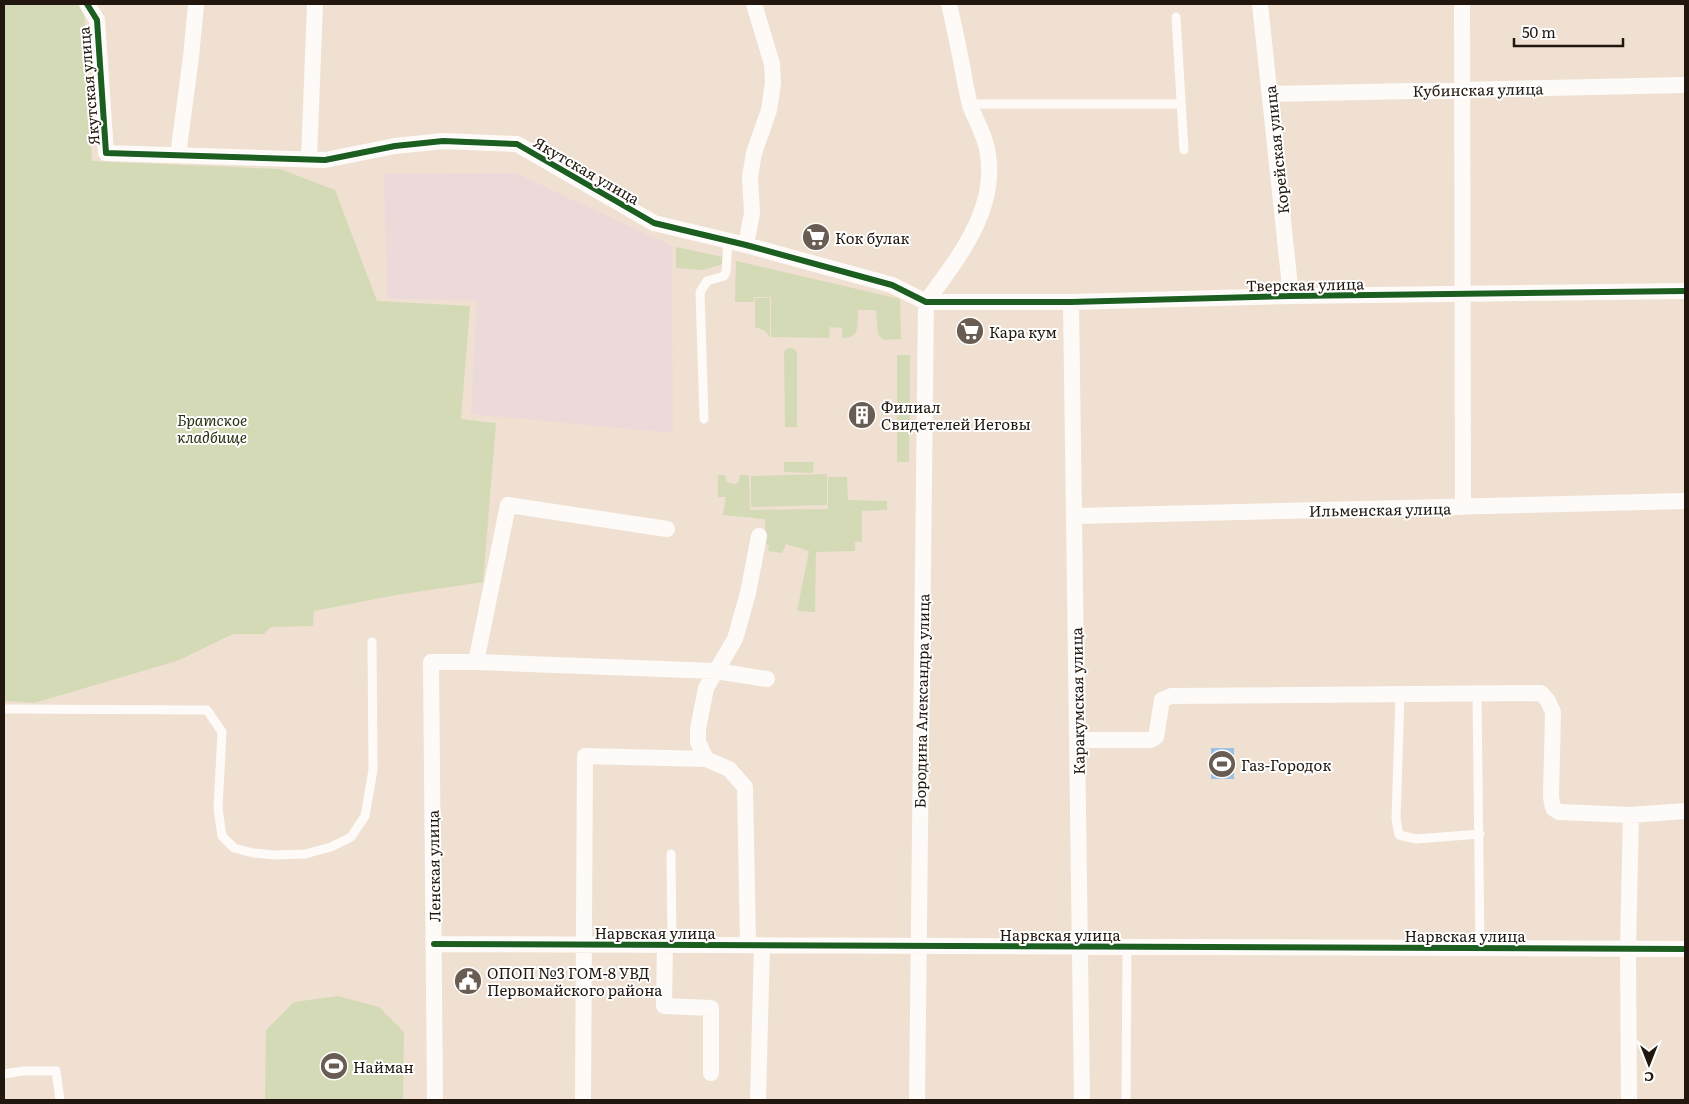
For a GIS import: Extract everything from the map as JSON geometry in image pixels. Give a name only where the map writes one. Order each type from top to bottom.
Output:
[{"type":"street","name":"Якутская улица","points":[[87,4],[97,20],[106,153],[325,160],[395,146],[443,141],[517,144],[654,224],[746,244],[892,284],[926,302]]},
{"type":"street","points":[[178,155],[196,4]]},
{"type":"street","points":[[309,159],[315,4]]},
{"type":"street","points":[[746,244],[752,213],[750,177],[754,153],[769,110],[773,83],[772,64],[754,4]]},
{"type":"street","points":[[926,302],[954,264],[968,241],[982,211],[988,182],[986,143],[970,104],[949,4]]},
{"type":"street","name":"Корейская улица","points":[[1260,4],[1291,296]]},
{"type":"street","points":[[1462,4],[1464,89],[1463,507]]},
{"type":"street","name":"Кубинская улица","points":[[1271,94],[1685,85]]},
{"type":"street","name":"Тверская улица","points":[[926,302],[1071,302],[1291,296],[1685,291]]},
{"type":"street","name":"Бородина Александра улица","points":[[917,1100],[926,302]]},
{"type":"street","name":"Каракумская улица","points":[[1071,302],[1082,1100]]},
{"type":"street","name":"Ильменская улица","points":[[1074,516],[1685,502]]},
{"type":"street","points":[[667,529],[508,505],[476,662],[716,672],[767,679]]},
{"type":"street","points":[[706,759],[698,742],[698,729],[706,688],[735,640],[742,619],[759,536]]},
{"type":"street","name":"Ленская улица","points":[[435,1100],[431,662],[476,662]]},
{"type":"street","points":[[1078,740],[1151,740],[1156,738],[1162,700],[1171,696],[1541,693],[1548,701],[1554,719],[1551,797],[1553,808],[1559,812],[1631,815],[1685,811]]},
{"type":"street","name":"Нарвская улица","points":[[583,1100],[584,756],[706,759],[730,769],[745,787],[755,945],[758,1100]]},
{"type":"street","points":[[1629,1100],[1628,948],[1631,815]]},
{"type":"street","name":"Нарвская улица","points":[[434,944],[1685,949]]},
{"type":"street","points":[[668,944],[664,1006],[711,1008],[711,1074]]},
{"type":"lane","points":[[1176,17],[1184,150]]},
{"type":"lane","points":[[970,104],[1182,104]]},
{"type":"lane","points":[[704,419],[700,292],[707,281],[724,276],[726,272],[728,240]]},
{"type":"lane","points":[[4,709],[207,710],[222,732],[218,808],[222,836],[234,848],[253,853],[275,855],[305,854],[331,847],[351,837],[365,816],[373,770],[372,642]]},
{"type":"lane","points":[[1400,694],[1396,819],[1399,835],[1416,838],[1480,834]]},
{"type":"lane","points":[[1476,694],[1480,834],[1480,948]]},
{"type":"lane","points":[[668,944],[671,854]]},
{"type":"lane","points":[[1126,1100],[1127,946]]},
{"type":"lane","points":[[4,1074],[22,1071],[56,1070],[60,1100]]},
{"type":"shaded area","points":[[515,173],[672,246],[673,433],[471,414],[477,301],[387,298],[384,174]]},
{"type":"green space","name":"Братское кладбище","points":[[4,4],[80,4],[84,12],[92,161],[280,169],[335,190],[377,301],[470,306],[461,419],[496,423],[483,582],[396,595],[314,611],[313,626],[271,627],[264,634],[233,634],[177,661],[34,703],[4,701]]},
{"type":"green space","points":[[676,247],[723,257],[723,264],[703,270],[676,268]]},
{"type":"green space","points":[[736,261],[900,299],[901,339],[883,340],[878,334],[876,310],[858,310],[857,330],[852,336],[842,338],[842,328],[830,327],[829,338],[771,337],[771,297],[754,297],[754,302],[735,302]]},
{"type":"green space","points":[[755,298],[770,298],[770,337],[765,331],[755,327]]},
{"type":"green space","points":[[786,349],[795,349],[797,353],[797,427],[785,427],[784,352]]},
{"type":"green space","points":[[897,355],[910,355],[909,462],[897,462]]},
{"type":"green space","points":[[784,462],[814,462],[813,473],[784,472]]},
{"type":"green space","points":[[827,474],[827,505],[751,507],[751,476]]},
{"type":"green space","points":[[718,475],[725,475],[727,482],[734,484],[738,483],[740,475],[749,475],[750,510],[828,509],[828,477],[847,477],[848,500],[887,501],[887,510],[862,511],[862,542],[855,542],[855,551],[816,552],[815,612],[797,611],[809,551],[786,544],[782,553],[768,551],[769,545],[766,544],[765,519],[723,515],[726,497],[718,497]]},
{"type":"green space","name":"Найман","points":[[338,996],[379,1007],[404,1032],[403,1100],[265,1100],[266,1030],[294,1002]]},
{"type":"water","name":"Газ-Городок","points":[[1211,748],[1234,748],[1234,779],[1211,779]]},
{"type":"cycle path","points":[[87,4],[97,20],[106,153],[325,160],[395,146],[443,141],[517,144],[654,223],[746,245],[892,285],[926,302],[1071,302],[1291,296],[1685,291]]},
{"type":"cycle path","points":[[434,944],[1685,949]]},
{"type":"place","name":"Кок булак","points":[[816,237]]},
{"type":"place","name":"Кара кум","points":[[970,331]]},
{"type":"place","name":"Филиал Свидетелей Иеговы","points":[[862,415]]},
{"type":"place","name":"Газ-Городок","points":[[1222,764]]},
{"type":"place","name":"ОПОП №3 ГОМ-8 УВД Первомайского района","points":[[468,981]]},
{"type":"place","name":"Найман","points":[[334,1066]]}]
